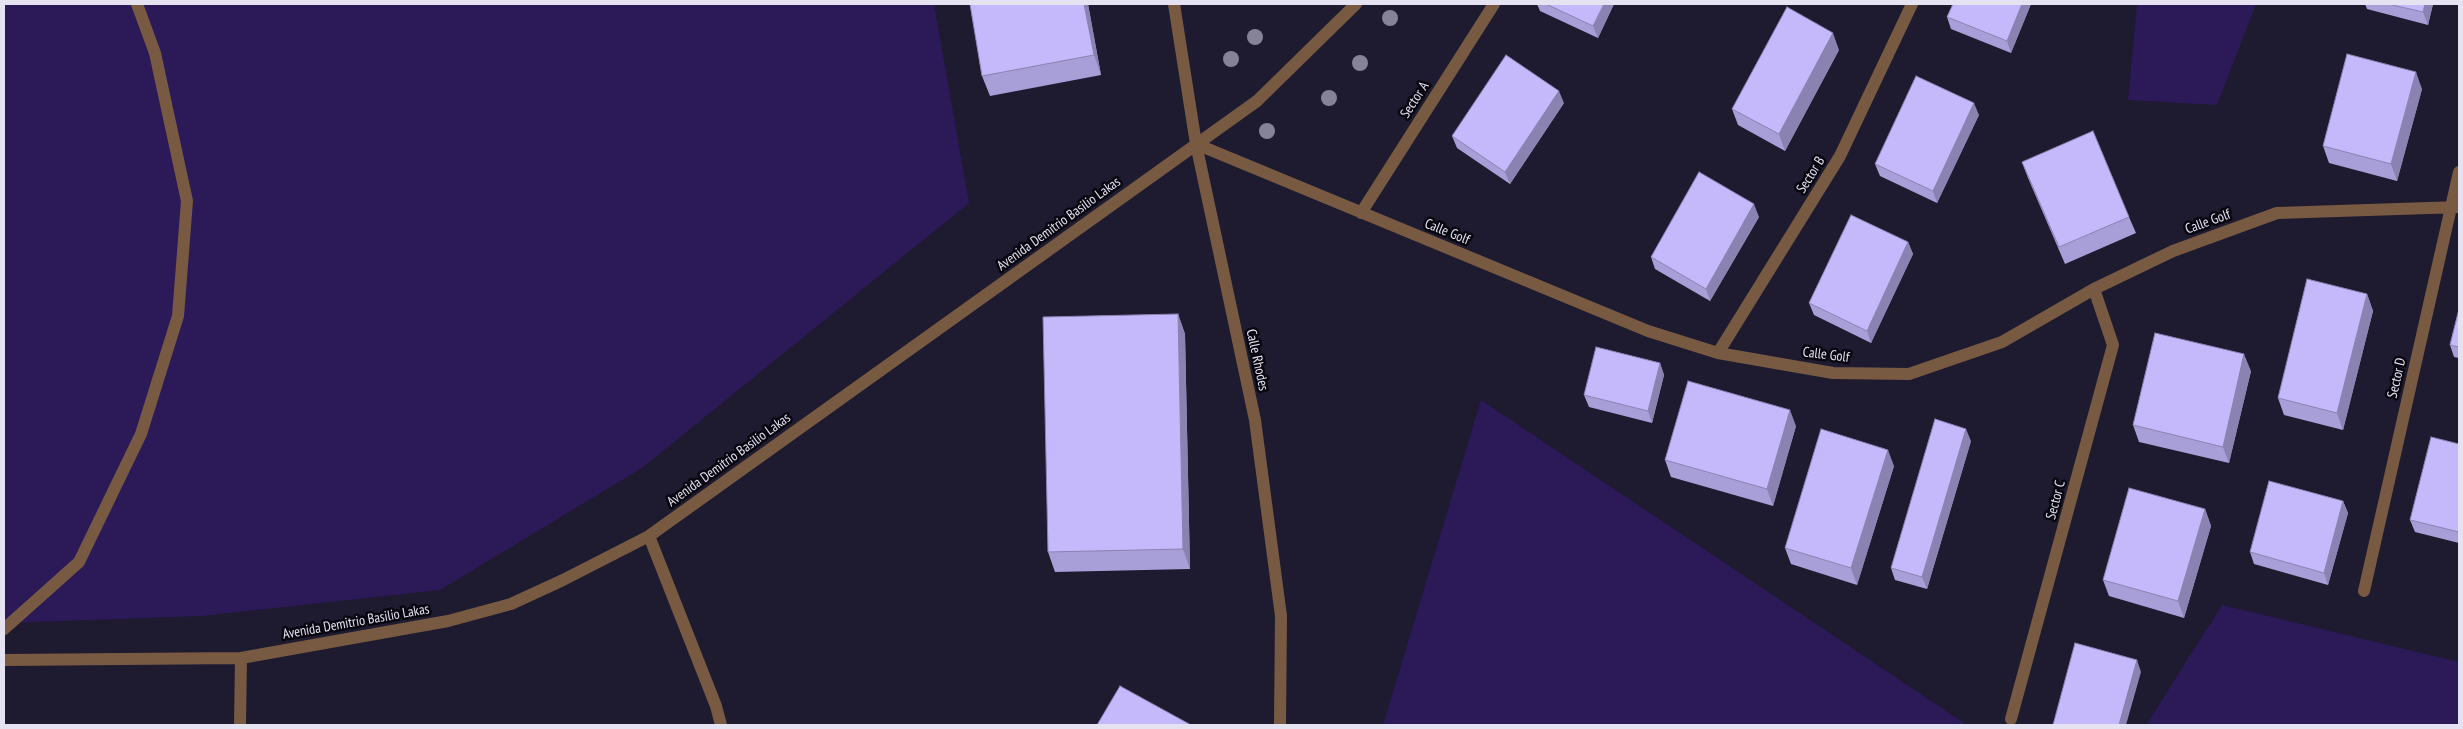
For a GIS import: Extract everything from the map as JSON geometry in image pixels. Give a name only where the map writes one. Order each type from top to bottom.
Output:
[{"type":"street","points":[[4,630],[80,562],[141,434],[178,316],[187,201],[155,53],[138,4]]},
{"type":"street","name":"Calle Rhodes","points":[[1174,4],[1196,144],[1255,420],[1281,616],[1280,725]]},
{"type":"street","name":"Avenida Demitrio Basilio Lakas","points":[[4,660],[241,658],[448,621],[512,604],[563,580],[649,536],[1257,101],[1356,4]]},
{"type":"street","name":"Sector A","points":[[1361,213],[1494,4]]},
{"type":"street","name":"Sector B","points":[[1718,353],[1840,156],[1912,4]]},
{"type":"street","name":"Calle Golf","points":[[1196,144],[1648,331],[1718,353],[1833,373],[1909,374],[2002,342],[2094,289],[2173,251],[2277,213],[2455,207]]},
{"type":"street","name":"Sector D","points":[[2364,591],[2455,207],[2459,172]]},
{"type":"street","name":"Sector C","points":[[2011,720],[2113,345],[2094,289]]},
{"type":"street","points":[[649,536],[716,706],[721,725]]},
{"type":"street","points":[[240,725],[241,658]]},
{"type":"shaded area","points":[[4,4],[934,4],[969,203],[642,468],[440,590],[201,616],[4,623]]},
{"type":"shaded area","points":[[2137,4],[2256,4],[2217,105],[2128,100]]},
{"type":"shaded area","points":[[1481,400],[1967,725],[1383,725]]},
{"type":"shaded area","points":[[2222,605],[2459,662],[2459,725],[2146,725]]},
{"type":"building","points":[[970,4],[1084,4],[1094,55],[982,76]]},
{"type":"building","points":[[1546,4],[1604,4],[1593,26]]},
{"type":"building","points":[[1953,4],[2022,4],[2007,41],[1947,17]]},
{"type":"building","points":[[2388,4],[2425,4],[2423,12]]},
{"type":"building","points":[[1787,7],[1833,33],[1779,134],[1732,109]]},
{"type":"building","points":[[2347,54],[2416,72],[2391,164],[2323,146]]},
{"type":"building","points":[[1506,55],[1559,91],[1505,172],[1452,136]]},
{"type":"building","points":[[1916,76],[1974,103],[1933,191],[1875,164]]},
{"type":"building","points":[[2093,131],[2129,217],[2059,247],[2022,162]]},
{"type":"building","points":[[1699,172],[1754,204],[1706,289],[1651,257]]},
{"type":"building","points":[[1851,215],[1908,242],[1867,331],[1809,303]]},
{"type":"building","points":[[2307,279],[2367,294],[2337,413],[2278,398]]},
{"type":"building","points":[[2459,309],[2459,347],[2450,345]]},
{"type":"building","points":[[1178,314],[1183,549],[1048,552],[1043,317]]},
{"type":"building","points":[[2155,333],[2244,354],[2223,447],[2133,425]]},
{"type":"building","points":[[1596,347],[1660,363],[1648,411],[1584,395]]},
{"type":"building","points":[[1688,381],[1790,410],[1767,489],[1665,460]]},
{"type":"building","points":[[1935,419],[1966,429],[1922,577],[1891,568]]},
{"type":"building","points":[[1821,429],[1888,450],[1851,568],[1785,548]]},
{"type":"building","points":[[2431,437],[2459,444],[2459,532],[2410,520]]},
{"type":"building","points":[[2269,481],[2343,501],[2324,573],[2250,552]]},
{"type":"building","points":[[2129,488],[2205,509],[2178,601],[2103,580]]},
{"type":"building","points":[[2075,643],[2137,660],[2119,725],[2053,725]]},
{"type":"building","points":[[1120,686],[1191,725],[1097,725]]}]
